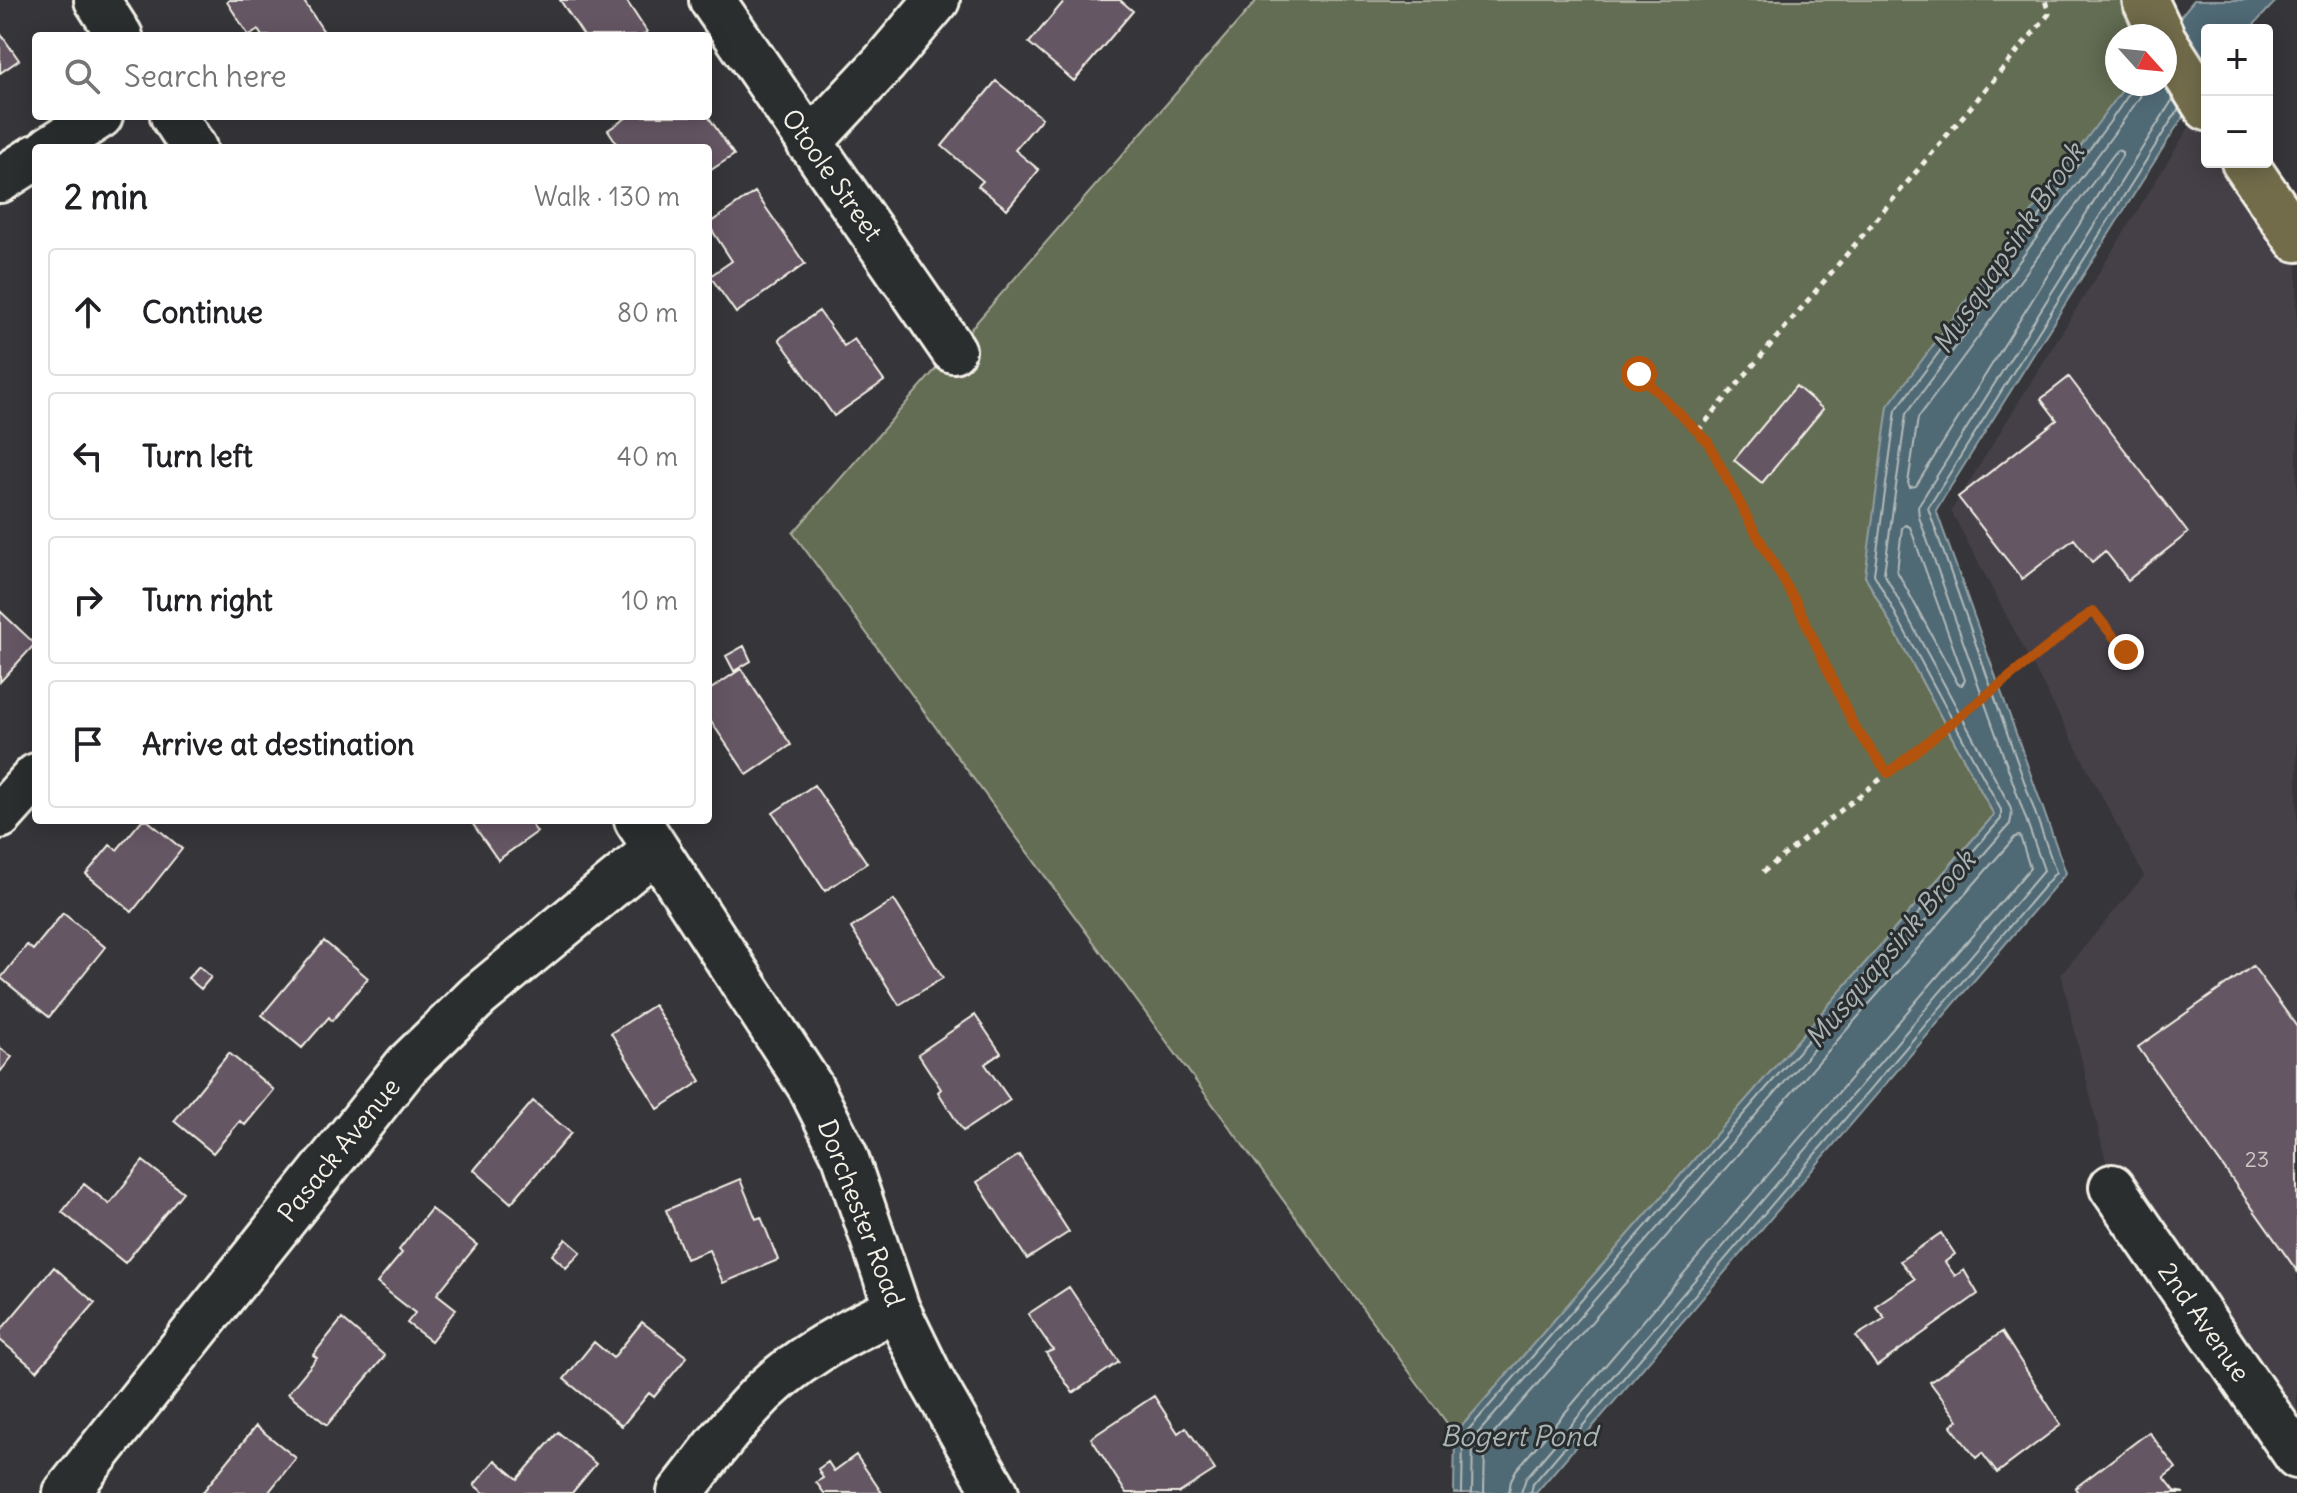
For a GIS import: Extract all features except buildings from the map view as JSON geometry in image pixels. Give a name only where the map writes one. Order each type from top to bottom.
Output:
[{"type":"main road","points":[[2145,0],[2156,24]]},
{"type":"main road","points":[[2177,61],[2201,100]]},
{"type":"main road","points":[[2248,168],[2297,239]]},
{"type":"street","points":[[97,0],[117,32]]},
{"type":"street","name":"Otoole Street","points":[[712,0],[953,350]]},
{"type":"street","points":[[809,143],[884,63],[937,0]]},
{"type":"street","points":[[56,144],[94,120]]},
{"type":"street","points":[[176,120],[191,144]]},
{"type":"street","points":[[0,180],[32,160]]},
{"type":"street","points":[[0,816],[32,780]]},
{"type":"street","name":"Dorchester Road","points":[[646,835],[810,1086],[845,1156],[897,1309],[932,1381],[996,1493]]},
{"type":"street","name":"Pasack Avenue","points":[[66,1493],[407,1065],[646,835]]},
{"type":"street","name":"2nd Avenue","points":[[2112,1187],[2297,1456]]},
{"type":"street","points":[[680,1493],[750,1406],[792,1367],[839,1335],[897,1309]]},
{"type":"path","points":[[1698,431],[2049,14],[2045,0]]},
{"type":"path","points":[[1639,374],[1708,442],[1796,602],[1854,726],[1888,773]]},
{"type":"path","points":[[1763,872],[2093,611],[2126,652]]},
{"type":"shaded area","points":[[2201,108],[2201,168],[2248,168],[2297,239],[2297,1456],[2112,1187],[2061,974],[2144,876],[1951,511]]},
{"type":"green space","points":[[1257,0],[2145,0],[2156,24],[2105,24],[2105,96],[2119,96],[2103,118],[1865,576],[1994,815],[1455,1434],[793,533]]},
{"type":"water","name":"Bogert Pond","points":[[2194,0],[2277,0],[2255,24],[2201,24],[2201,91],[1936,510],[2066,873],[1536,1493],[1454,1493],[1455,1434],[1994,815],[1865,576],[1888,406],[2118,96],[2177,96],[2177,24],[2174,24]]},
{"type":"route","points":[[1639,374],[1708,442],[1796,602],[1854,726],[1888,773],[2093,611],[2126,652]]},
{"type":"water label","name":"Musquapsink Brook","points":[[2008,248]]},
{"type":"water label","name":"Musquapsink Brook","points":[[1890,949]]}]
